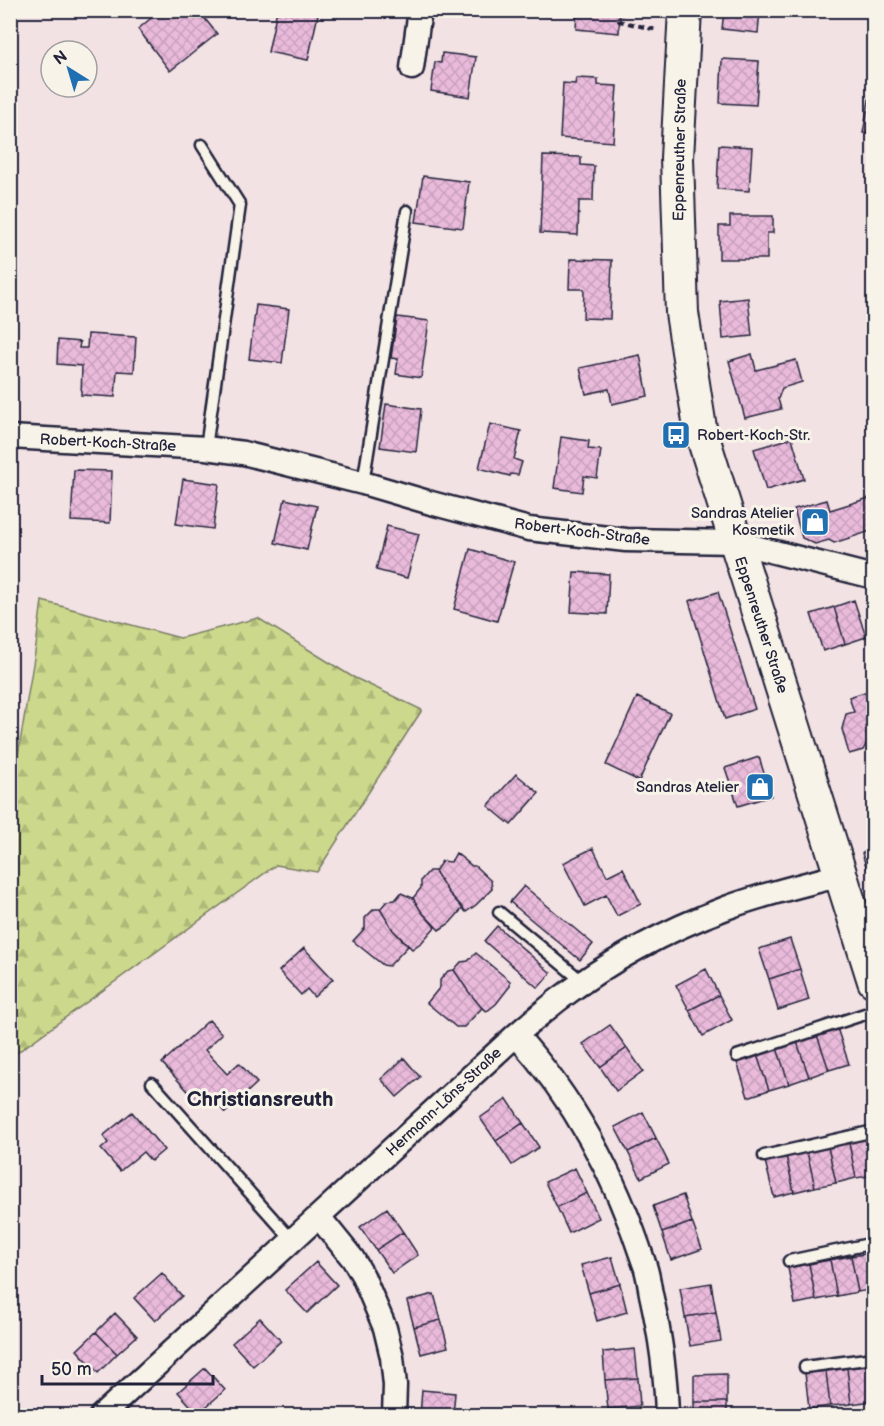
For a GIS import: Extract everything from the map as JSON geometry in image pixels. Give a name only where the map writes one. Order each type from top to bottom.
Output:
[{"type":"main road","name":"Eppenreuther Straße","points":[[684,23],[677,158],[681,313],[700,428],[873,981]]},
{"type":"street","points":[[412,68],[420,10]]},
{"type":"street","name":"Robert-Koch-Straße","points":[[10,437],[206,448],[243,453],[363,483],[529,529],[626,540],[735,542],[873,577]]},
{"type":"street","name":"Hermann-Löns-Straße","points":[[102,1416],[516,1035],[558,1000],[643,945],[685,925],[728,907],[841,875]]},
{"type":"street","points":[[516,1035],[538,1059],[569,1103],[606,1168],[619,1197],[645,1265],[657,1319],[666,1382],[667,1416]]},
{"type":"street","points":[[319,1217],[354,1259],[385,1329],[396,1385],[394,1416]]},
{"type":"lane","points":[[202,145],[240,205],[206,448]]},
{"type":"lane","points":[[363,483],[407,211]]},
{"type":"lane","points":[[500,912],[583,983]]},
{"type":"lane","points":[[737,1056],[873,1011]]},
{"type":"lane","points":[[152,1083],[293,1241]]},
{"type":"lane","points":[[764,1155],[873,1131]]},
{"type":"lane","points":[[789,1261],[873,1244]]},
{"type":"lane","points":[[805,1367],[873,1358]]},
{"type":"path","points":[[623,10],[619,21],[684,23]]},
{"type":"green space","points":[[42,601],[180,638],[258,618],[351,676],[422,710],[317,872],[276,865],[11,1057],[11,797]]},
{"type":"building","points":[[161,10],[198,10],[217,34],[170,71],[138,29]]},
{"type":"building","points":[[277,10],[319,10],[308,60],[268,52]]},
{"type":"building","points":[[447,10],[486,10],[486,15]]},
{"type":"building","points":[[577,10],[620,10],[619,33],[576,29]]},
{"type":"building","points":[[724,10],[760,10],[758,33],[722,29]]},
{"type":"building","points":[[442,53],[476,57],[470,97],[431,91],[435,62],[441,63]]},
{"type":"building","points":[[722,59],[759,61],[756,105],[720,103]]},
{"type":"building","points":[[576,78],[598,79],[598,85],[617,86],[613,142],[560,138],[563,83],[575,84]]},
{"type":"building","points":[[872,84],[874,84],[874,134],[863,133]]},
{"type":"building","points":[[719,145],[752,147],[749,191],[717,189]]},
{"type":"building","points":[[543,156],[581,157],[581,165],[594,166],[593,201],[579,201],[578,235],[540,233]]},
{"type":"building","points":[[423,176],[469,182],[463,228],[416,222]]},
{"type":"building","points":[[730,216],[773,216],[773,233],[767,233],[767,259],[719,259],[719,226],[730,226]]},
{"type":"building","points":[[570,259],[612,260],[610,319],[583,318],[584,289],[569,289]]},
{"type":"building","points":[[748,298],[752,336],[723,339],[720,301]]},
{"type":"building","points":[[256,305],[289,309],[282,363],[249,359]]},
{"type":"building","points":[[397,317],[429,321],[421,378],[396,374],[398,359],[391,358]]},
{"type":"building","points":[[88,334],[136,337],[134,372],[117,371],[115,397],[81,395],[82,366],[57,364],[58,340],[80,342],[79,348],[87,348]]},
{"type":"building","points":[[752,354],[756,370],[796,360],[802,382],[782,388],[778,399],[781,409],[745,418],[729,361]]},
{"type":"building","points":[[640,355],[648,396],[612,404],[609,389],[586,394],[580,368]]},
{"type":"building","points":[[386,404],[421,409],[416,452],[380,447]]},
{"type":"building","points":[[490,424],[521,431],[514,459],[522,462],[518,475],[511,474],[510,476],[479,468]]},
{"type":"building","points":[[561,437],[589,441],[588,449],[601,450],[597,478],[584,476],[582,492],[554,488]]},
{"type":"building","points":[[792,438],[804,479],[766,490],[754,449]]},
{"type":"building","points":[[74,470],[112,471],[110,523],[71,521]]},
{"type":"building","points":[[183,479],[219,484],[213,529],[176,524]]},
{"type":"building","points":[[869,498],[874,513],[874,530],[834,543],[829,540],[815,544],[802,538],[794,509],[827,500],[830,510]]},
{"type":"building","points":[[285,499],[317,506],[307,550],[275,543]]},
{"type":"building","points":[[387,526],[419,534],[407,578],[376,570]]},
{"type":"building","points":[[470,549],[514,562],[497,621],[454,609]]},
{"type":"building","points":[[574,572],[609,574],[607,614],[571,612]]},
{"type":"building","points":[[10,589],[15,590],[13,621],[10,621]]},
{"type":"building","points":[[718,592],[755,709],[725,719],[689,601]]},
{"type":"building","points":[[854,600],[866,637],[845,644],[834,607]]},
{"type":"building","points":[[834,607],[845,644],[823,651],[811,614]]},
{"type":"building","points":[[874,689],[874,730],[866,733],[868,741],[863,750],[849,754],[842,729],[846,714],[854,712],[849,697]]},
{"type":"building","points":[[637,697],[670,713],[639,781],[606,765]]},
{"type":"building","points":[[759,757],[771,796],[738,806],[725,768]]},
{"type":"building","points":[[516,774],[539,793],[511,825],[488,806]]},
{"type":"building","points":[[593,848],[607,876],[623,868],[641,904],[617,916],[606,895],[585,906],[563,863]]},
{"type":"building","points":[[874,849],[874,860],[865,863],[862,853]]},
{"type":"building","points":[[456,853],[491,881],[492,889],[466,912],[448,892],[435,871],[442,861],[451,862]]},
{"type":"building","points":[[874,860],[874,871],[869,872],[865,863]]},
{"type":"building","points":[[429,871],[435,871],[448,892],[463,908],[450,923],[439,930],[421,911],[413,898],[421,888],[421,880]]},
{"type":"building","points":[[524,886],[593,944],[580,960],[510,902]]},
{"type":"building","points":[[401,893],[413,898],[435,927],[422,942],[412,949],[393,930],[380,909],[387,901],[395,900]]},
{"type":"building","points":[[374,909],[380,909],[393,930],[408,946],[389,966],[383,965],[353,941],[365,928],[365,918]]},
{"type":"building","points":[[497,926],[551,973],[538,988],[484,941]]},
{"type":"building","points":[[790,939],[800,969],[769,979],[759,949]]},
{"type":"building","points":[[304,948],[333,979],[314,997],[307,989],[301,995],[279,971]]},
{"type":"building","points":[[476,953],[510,981],[510,986],[496,1004],[487,1011],[468,991],[454,970],[461,962],[468,961]]},
{"type":"building","points":[[706,969],[719,995],[689,1010],[676,985]]},
{"type":"building","points":[[800,969],[809,1000],[778,1010],[769,979]]},
{"type":"building","points":[[454,970],[482,1008],[464,1027],[456,1027],[427,1003],[440,987],[440,980],[448,971]]},
{"type":"building","points":[[719,995],[732,1020],[703,1036],[689,1010]]},
{"type":"building","points":[[209,1020],[222,1034],[205,1050],[227,1074],[239,1063],[257,1083],[225,1113],[208,1093],[198,1102],[162,1063]]},
{"type":"building","points":[[610,1025],[627,1048],[600,1067],[583,1044]]},
{"type":"building","points":[[837,1028],[849,1064],[829,1070],[817,1035]]},
{"type":"building","points":[[817,1035],[829,1070],[809,1077],[797,1042]]},
{"type":"building","points":[[797,1042],[809,1077],[789,1084],[777,1048]]},
{"type":"building","points":[[627,1048],[643,1071],[616,1091],[600,1067]]},
{"type":"building","points":[[777,1048],[789,1084],[769,1090],[757,1055]]},
{"type":"building","points":[[757,1055],[769,1090],[748,1097],[737,1062]]},
{"type":"building","points":[[404,1058],[420,1077],[397,1097],[381,1079]]},
{"type":"building","points":[[507,1099],[523,1123],[496,1141],[480,1118]]},
{"type":"building","points":[[132,1112],[164,1150],[151,1161],[143,1152],[120,1171],[101,1149],[108,1143],[103,1136]]},
{"type":"building","points":[[643,1112],[656,1138],[628,1152],[615,1127]]},
{"type":"building","points":[[523,1123],[539,1147],[512,1165],[496,1141]]},
{"type":"building","points":[[656,1138],[669,1164],[641,1178],[628,1152]]},
{"type":"building","points":[[869,1138],[872,1153],[874,1152],[874,1175],[856,1178],[849,1143]]},
{"type":"building","points":[[849,1143],[856,1178],[836,1183],[828,1147]]},
{"type":"building","points":[[828,1147],[836,1183],[815,1187],[807,1152]]},
{"type":"building","points":[[807,1152],[815,1187],[794,1192],[786,1156]]},
{"type":"building","points":[[786,1156],[794,1192],[774,1197],[765,1161]]},
{"type":"building","points":[[575,1168],[587,1193],[557,1207],[545,1182]]},
{"type":"building","points":[[587,1193],[599,1218],[569,1233],[557,1207]]},
{"type":"building","points":[[683,1195],[692,1222],[662,1233],[653,1206]]},
{"type":"building","points":[[387,1208],[403,1232],[376,1250],[360,1227]]},
{"type":"building","points":[[692,1222],[702,1249],[671,1260],[662,1233]]},
{"type":"building","points":[[403,1232],[418,1255],[392,1273],[376,1250]]},
{"type":"building","points":[[872,1253],[874,1289],[858,1292],[851,1256]]},
{"type":"building","points":[[851,1256],[858,1292],[837,1296],[830,1260]]},
{"type":"building","points":[[612,1257],[620,1284],[589,1293],[581,1265]]},
{"type":"building","points":[[830,1260],[837,1296],[816,1300],[809,1264]]},
{"type":"building","points":[[316,1262],[337,1285],[307,1313],[285,1290]]},
{"type":"building","points":[[809,1264],[816,1300],[795,1304],[788,1268]]},
{"type":"building","points":[[162,1273],[182,1296],[155,1321],[134,1298]]},
{"type":"building","points":[[711,1283],[716,1312],[685,1317],[680,1288]]},
{"type":"building","points":[[620,1284],[627,1312],[597,1321],[589,1293]]},
{"type":"building","points":[[434,1294],[441,1320],[414,1327],[407,1301]]},
{"type":"building","points":[[716,1312],[721,1341],[690,1346],[685,1317]]},
{"type":"building","points":[[115,1313],[137,1336],[117,1354],[96,1332]]},
{"type":"building","points":[[260,1318],[281,1341],[253,1366],[232,1343]]},
{"type":"building","points":[[441,1320],[448,1347],[421,1354],[414,1327]]},
{"type":"building","points":[[96,1332],[117,1354],[98,1373],[77,1350]]},
{"type":"building","points":[[635,1349],[638,1378],[605,1380],[603,1352]]},
{"type":"building","points":[[874,1365],[874,1401],[872,1401],[868,1366]]},
{"type":"building","points":[[868,1366],[872,1401],[851,1404],[847,1368]]},
{"type":"building","points":[[205,1368],[225,1390],[198,1414],[178,1392]]},
{"type":"building","points":[[847,1368],[851,1404],[830,1406],[826,1371]]},
{"type":"building","points":[[826,1371],[830,1406],[809,1409],[805,1373]]},
{"type":"building","points":[[727,1374],[727,1402],[694,1402],[694,1375]]},
{"type":"building","points":[[638,1378],[640,1406],[608,1409],[605,1380]]},
{"type":"building","points":[[422,1390],[455,1393],[453,1416],[420,1416]]},
{"type":"building","points":[[694,1402],[727,1402],[727,1416],[694,1416]]},
{"type":"place","name":"Robert-Koch-Str.","points":[[676,435]]},
{"type":"place","name":"Sandras Atelier Kosmetik","points":[[815,522]]},
{"type":"place","name":"Sandras Atelier","points":[[760,787]]},
{"type":"district","name":"Christiansreuth","points":[[260,1099]]}]
